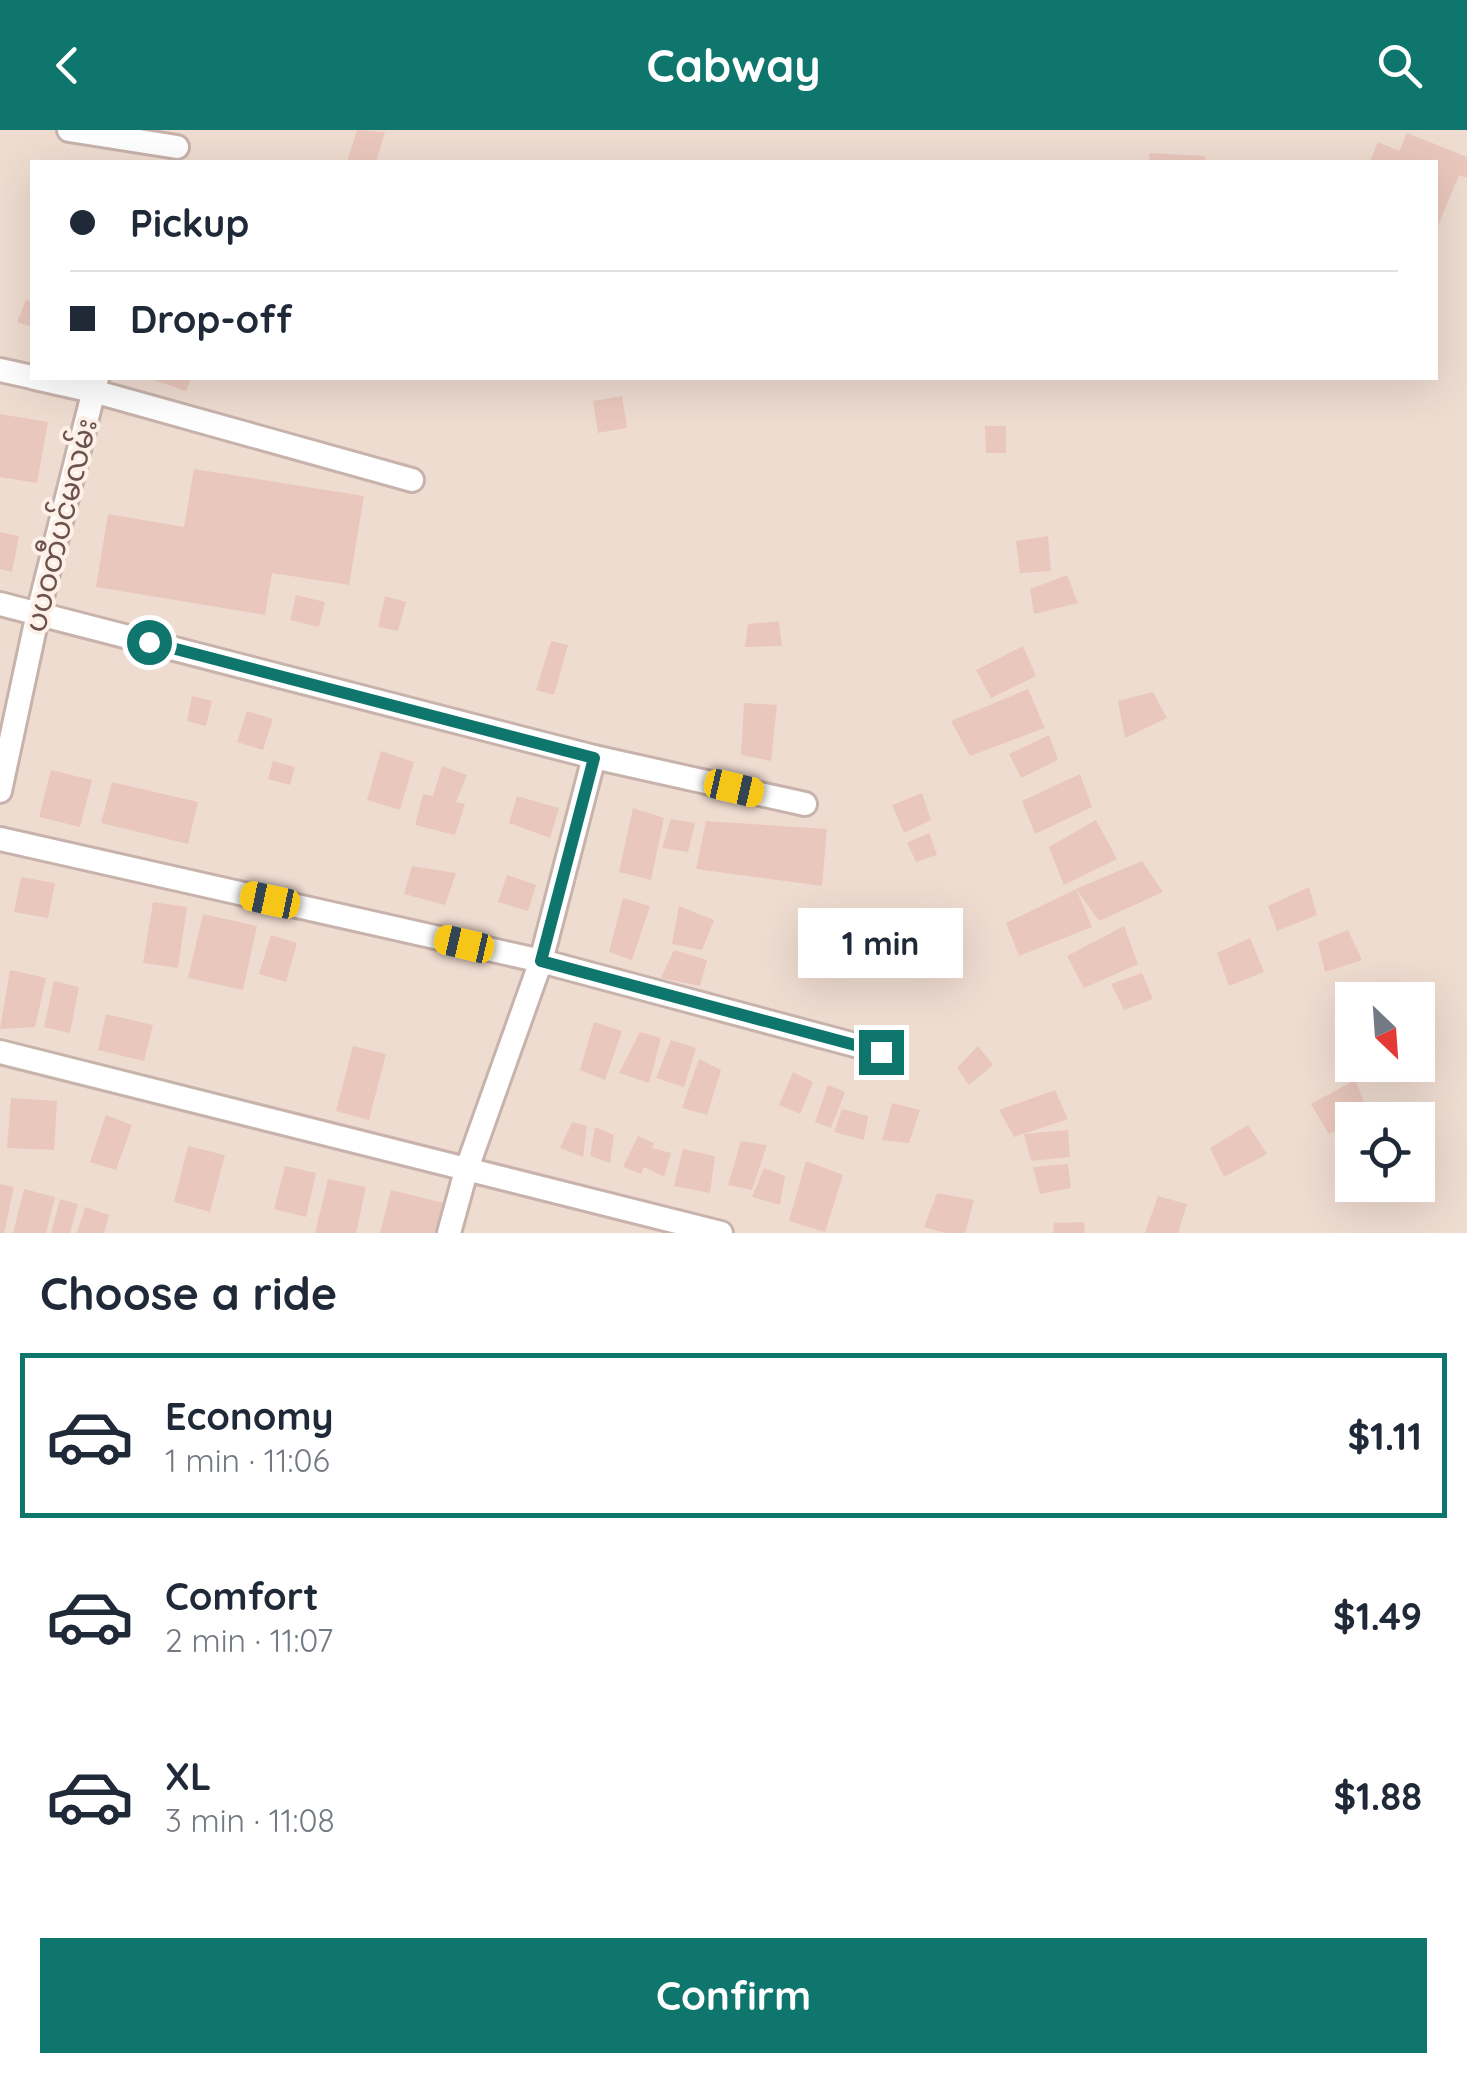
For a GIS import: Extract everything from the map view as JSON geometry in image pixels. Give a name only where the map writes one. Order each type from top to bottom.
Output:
[{"type":"street","points":[[69,130],[177,147]]},
{"type":"street","points":[[0,370],[30,376]]},
{"type":"street","points":[[60,380],[95,384],[412,480]]},
{"type":"street","name":"ပပဝတီပင်မလမ်း","points":[[0,791],[38,613],[95,384]]},
{"type":"street","points":[[0,604],[594,758],[805,804]]},
{"type":"street","points":[[449,1233],[466,1171],[541,961],[594,758]]},
{"type":"street","points":[[0,839],[541,961],[881,1052]]},
{"type":"street","points":[[0,1052],[721,1233]]},
{"type":"shaded area","points":[[0,130],[1467,130],[1467,1233],[0,1233]]},
{"type":"building","points":[[357,130],[385,132],[377,160],[348,160]]},
{"type":"building","points":[[1407,133],[1467,157],[1467,178],[1459,175],[1438,226],[1438,160],[1371,160],[1378,142],[1399,151]]},
{"type":"building","points":[[1150,153],[1205,156],[1205,160],[1149,160]]},
{"type":"building","points":[[26,300],[30,301],[30,326],[17,322]]},
{"type":"building","points":[[154,380],[190,380],[186,391]]},
{"type":"building","points":[[622,396],[627,428],[598,433],[593,401]]},
{"type":"building","points":[[0,414],[48,422],[37,483],[0,477]]},
{"type":"building","points":[[985,426],[1006,426],[1006,453],[986,453]]},
{"type":"building","points":[[194,469],[364,496],[349,585],[272,573],[265,615],[96,587],[108,514],[184,527]]},
{"type":"building","points":[[0,532],[19,536],[12,572],[0,569]]},
{"type":"building","points":[[1048,536],[1051,571],[1020,573],[1016,541]]},
{"type":"building","points":[[1067,575],[1078,603],[1034,614],[1030,589]]},
{"type":"building","points":[[296,595],[325,602],[319,627],[290,620]]},
{"type":"building","points":[[385,596],[406,602],[398,631],[378,627]]},
{"type":"building","points":[[779,621],[782,646],[745,647],[748,624]]},
{"type":"building","points":[[551,641],[568,645],[554,695],[536,690]]},
{"type":"building","points":[[1023,646],[1036,676],[991,698],[976,670]]},
{"type":"building","points":[[1028,689],[1045,728],[970,756],[951,721]]},
{"type":"building","points":[[1153,692],[1167,718],[1125,738],[1118,701]]},
{"type":"building","points":[[192,696],[212,701],[206,726],[187,721]]},
{"type":"building","points":[[744,703],[777,705],[771,761],[741,755]]},
{"type":"building","points":[[247,711],[273,719],[263,750],[237,742]]},
{"type":"building","points":[[1049,735],[1058,760],[1021,778],[1009,754]]},
{"type":"building","points":[[381,751],[414,762],[400,810],[367,800]]},
{"type":"building","points":[[273,761],[295,767],[290,785],[268,779]]},
{"type":"building","points":[[442,766],[467,775],[456,802],[465,804],[455,835],[415,825],[423,794],[433,796]]},
{"type":"building","points":[[51,770],[92,780],[80,827],[39,817]]},
{"type":"building","points":[[1080,774],[1092,807],[1035,834],[1022,801]]},
{"type":"building","points":[[112,782],[198,802],[188,844],[101,823]]},
{"type":"building","points":[[922,793],[931,820],[904,833],[892,805]]},
{"type":"building","points":[[517,796],[559,808],[550,838],[509,823]]},
{"type":"building","points":[[633,808],[664,818],[651,880],[619,872]]},
{"type":"building","points":[[671,819],[695,823],[688,852],[662,848]]},
{"type":"building","points":[[1096,820],[1117,859],[1064,885],[1049,847]]},
{"type":"building","points":[[706,821],[827,829],[822,886],[696,869]]},
{"type":"building","points":[[929,833],[937,855],[916,862],[907,843]]},
{"type":"building","points":[[1142,861],[1163,892],[1099,921],[1076,889]]},
{"type":"building","points":[[412,866],[456,873],[445,905],[404,894]]},
{"type":"building","points":[[507,875],[536,885],[528,911],[498,902]]},
{"type":"building","points":[[21,877],[55,883],[48,918],[14,912]]},
{"type":"building","points":[[1309,887],[1317,915],[1277,931],[1268,906]]},
{"type":"building","points":[[1076,889],[1092,927],[1019,956],[1006,923]]},
{"type":"building","points":[[623,898],[650,906],[632,960],[609,952]]},
{"type":"building","points":[[153,902],[187,907],[178,968],[143,963]]},
{"type":"building","points":[[679,906],[714,920],[702,950],[672,944]]},
{"type":"building","points":[[203,914],[257,926],[243,990],[188,978]]},
{"type":"building","points":[[1124,926],[1138,964],[1084,988],[1067,956]]},
{"type":"building","points":[[1348,930],[1362,960],[1325,972],[1318,942]]},
{"type":"building","points":[[271,935],[297,943],[286,982],[259,974]]},
{"type":"building","points":[[1250,938],[1264,972],[1229,986],[1217,953]]},
{"type":"building","points":[[674,950],[707,960],[700,986],[661,978]]},
{"type":"building","points":[[10,970],[46,978],[35,1027],[0,1029]]},
{"type":"building","points":[[1142,973],[1153,999],[1124,1010],[1111,984]]},
{"type":"building","points":[[54,981],[79,987],[70,1033],[44,1027]]},
{"type":"building","points":[[106,1014],[153,1025],[144,1061],[98,1050]]},
{"type":"building","points":[[594,1022],[622,1031],[605,1080],[580,1070]]},
{"type":"building","points":[[640,1032],[661,1038],[649,1083],[619,1073]]},
{"type":"building","points":[[671,1040],[696,1048],[684,1087],[656,1078]]},
{"type":"building","points":[[353,1046],[386,1054],[369,1120],[336,1111]]},
{"type":"building","points":[[978,1046],[993,1065],[969,1085],[957,1068]]},
{"type":"building","points":[[699,1059],[721,1070],[707,1115],[682,1108]]},
{"type":"building","points":[[793,1072],[813,1082],[800,1114],[779,1105]]},
{"type":"building","points":[[1351,1082],[1356,1082],[1364,1102],[1335,1102],[1335,1130],[1329,1134],[1311,1104]]},
{"type":"building","points":[[828,1085],[845,1092],[831,1128],[815,1122]]},
{"type":"building","points":[[1055,1090],[1068,1119],[1014,1137],[999,1110]]},
{"type":"building","points":[[11,1098],[57,1101],[54,1150],[7,1148]]},
{"type":"building","points":[[892,1103],[920,1110],[909,1143],[882,1140]]},
{"type":"building","points":[[842,1109],[868,1116],[864,1140],[834,1132]]},
{"type":"building","points":[[106,1115],[132,1125],[116,1170],[90,1162]]},
{"type":"building","points":[[572,1122],[587,1126],[583,1157],[560,1148]]},
{"type":"building","points":[[1248,1125],[1267,1154],[1224,1177],[1210,1148]]},
{"type":"building","points":[[595,1127],[614,1135],[610,1163],[590,1156]]},
{"type":"building","points":[[1068,1130],[1070,1157],[1031,1161],[1024,1134]]},
{"type":"building","points":[[638,1136],[654,1143],[652,1148],[671,1153],[664,1177],[644,1167],[641,1174],[623,1167]]},
{"type":"building","points":[[741,1141],[767,1145],[752,1190],[728,1185]]},
{"type":"building","points":[[188,1146],[225,1155],[210,1212],[174,1202]]},
{"type":"building","points":[[683,1149],[715,1156],[710,1193],[674,1186]]},
{"type":"building","points":[[806,1161],[843,1175],[825,1232],[789,1221]]},
{"type":"building","points":[[1068,1164],[1071,1188],[1040,1194],[1033,1167]]},
{"type":"building","points":[[285,1166],[316,1173],[306,1217],[274,1209]]},
{"type":"building","points":[[764,1168],[785,1176],[780,1205],[752,1197]]},
{"type":"building","points":[[328,1179],[366,1187],[356,1233],[315,1233]]},
{"type":"building","points":[[0,1184],[14,1187],[4,1233],[0,1233]]},
{"type":"building","points":[[24,1189],[55,1197],[46,1233],[13,1233]]},
{"type":"building","points":[[391,1190],[448,1204],[440,1233],[380,1233]]},
{"type":"building","points":[[937,1193],[974,1200],[965,1233],[924,1227]]},
{"type":"building","points":[[1158,1196],[1187,1204],[1178,1233],[1145,1233]]},
{"type":"building","points":[[60,1199],[78,1204],[70,1233],[51,1233]]},
{"type":"building","points":[[85,1207],[109,1215],[104,1233],[77,1233]]},
{"type":"building","points":[[1084,1222],[1085,1233],[1053,1233],[1054,1223]]},
{"type":"route","points":[[149,642],[594,758],[541,961],[881,1052]]}]
